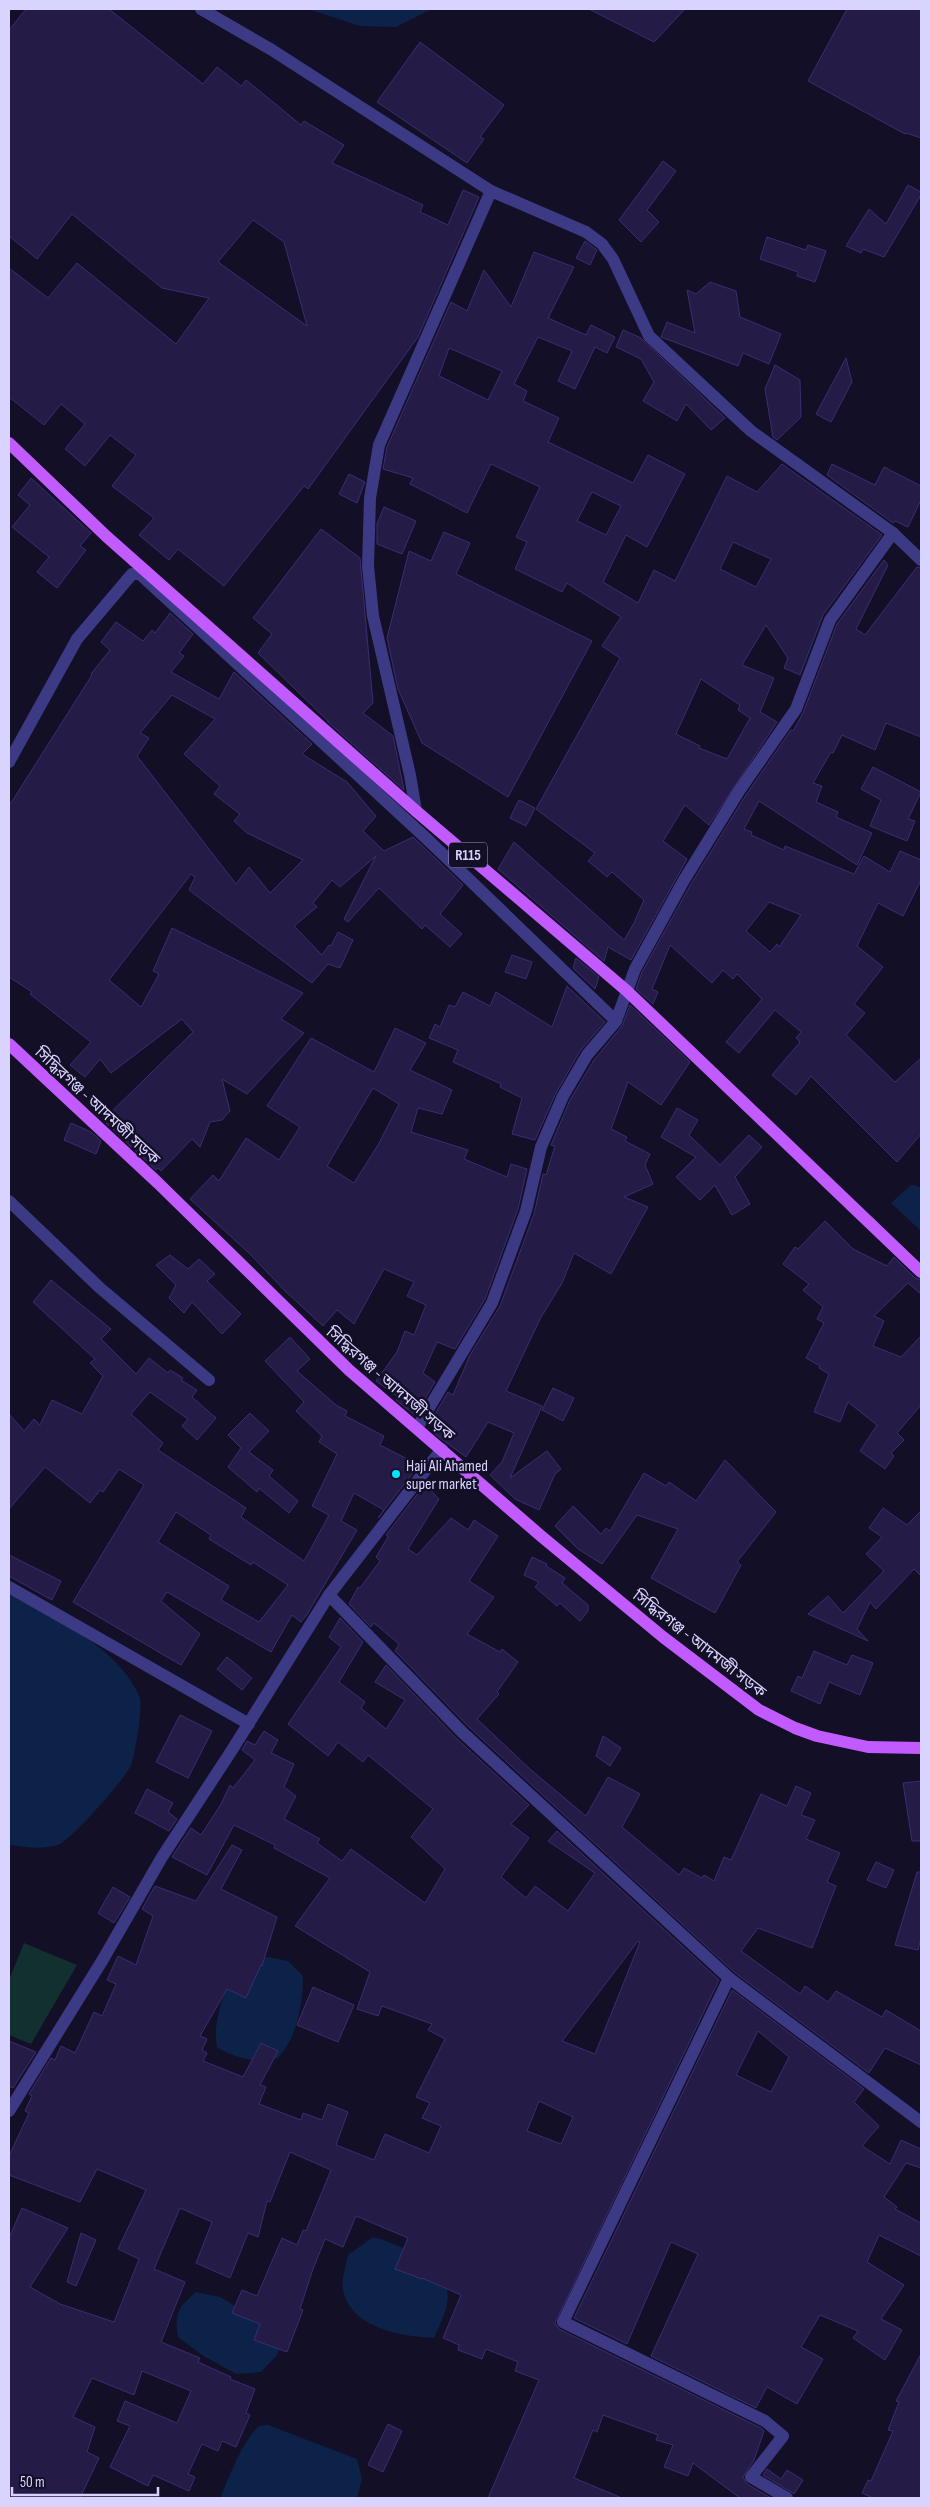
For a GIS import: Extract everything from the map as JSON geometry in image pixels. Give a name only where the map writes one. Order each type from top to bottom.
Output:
[{"type":"main road","name":"R115","points":[[9,443],[106,536],[416,811],[627,991],[921,1272]]},
{"type":"main road","name":"সিদ্ধিরগঞ্জ - আদমজী সড়ক","points":[[9,1044],[158,1183],[349,1370],[663,1636],[759,1710],[817,1736],[868,1747],[921,1748]]},
{"type":"street","points":[[201,9],[272,50],[491,191],[586,232],[602,244],[613,259],[649,336],[656,344],[673,356],[751,431],[893,533],[921,560]]},
{"type":"street","points":[[416,811],[410,774],[373,616],[368,566],[370,498],[379,444],[491,191]]},
{"type":"street","points":[[417,1428],[492,1303],[526,1211],[541,1146],[562,1096],[587,1055],[616,1021],[634,969],[689,872],[739,791],[796,709],[830,620],[893,533]]},
{"type":"street","points":[[9,762],[77,639],[132,574],[140,574],[427,839],[616,1021]]},
{"type":"street","points":[[9,1201],[100,1288],[208,1380]]},
{"type":"street","points":[[9,2111],[102,1961],[162,1857],[249,1724],[329,1595],[442,1450]]},
{"type":"street","points":[[9,1587],[249,1724]]},
{"type":"street","points":[[329,1595],[462,1732],[730,1978],[921,2122]]},
{"type":"street","points":[[730,1978],[563,2322],[765,2421],[783,2436],[751,2477],[787,2498]]},
{"type":"green space","points":[[24,1943],[77,1965],[31,2044],[9,2035],[9,1980]]},
{"type":"water","points":[[308,9],[432,9],[396,27],[360,26]]},
{"type":"water","points":[[911,1185],[921,1188],[921,1231],[891,1203]]},
{"type":"water","points":[[9,1593],[65,1623],[102,1649],[118,1664],[131,1681],[141,1703],[133,1760],[127,1772],[85,1822],[64,1841],[52,1847],[34,1848],[9,1845]]},
{"type":"water","points":[[268,1957],[288,1961],[303,1976],[298,2020],[290,2041],[278,2058],[246,2059],[217,2047],[216,2037],[219,2013],[222,2000],[233,1978],[249,1963]]},
{"type":"water","points":[[373,2237],[406,2249],[428,2263],[443,2280],[447,2289],[448,2301],[434,2338],[407,2335],[380,2328],[356,2314],[348,2303],[343,2290],[343,2277],[348,2255]]},
{"type":"water","points":[[196,2292],[220,2297],[285,2335],[277,2355],[261,2372],[236,2374],[202,2355],[178,2337],[177,2317],[181,2307]]},
{"type":"water","points":[[268,2425],[357,2459],[362,2479],[357,2498],[221,2498],[243,2447],[255,2430],[260,2426]]},
{"type":"building","points":[[26,9],[109,9],[203,84],[217,67],[241,86],[246,80],[301,125],[304,121],[344,145],[332,163],[423,205],[420,212],[448,225],[463,190],[479,197],[418,337],[308,489],[304,486],[224,586],[178,549],[169,560],[139,535],[154,518],[112,486],[136,455],[110,435],[85,466],[65,449],[85,424],[61,404],[44,425],[9,397],[9,268],[48,298],[77,263],[176,344],[209,298],[162,288],[72,214],[37,259],[9,236],[9,30]],"holes":[[[253,220],[284,242],[307,326],[218,262]]]},
{"type":"building","points":[[589,9],[685,9],[654,42]]},
{"type":"building","points":[[847,9],[921,9],[921,138],[905,134],[808,81]]},
{"type":"building","points":[[420,42],[504,105],[480,137],[484,139],[467,163],[377,102]]},
{"type":"building","points":[[663,161],[676,171],[647,210],[659,222],[641,242],[619,220]]},
{"type":"building","points":[[908,185],[921,192],[921,195],[884,257],[863,249],[861,253],[846,246],[869,209],[886,224]]},
{"type":"building","points":[[767,237],[806,250],[808,245],[826,251],[815,282],[797,276],[798,272],[760,259]]},
{"type":"building","points":[[585,241],[597,250],[590,265],[576,258]]},
{"type":"building","points":[[534,252],[574,267],[548,318],[586,335],[591,325],[615,337],[607,353],[595,347],[575,389],[558,381],[572,351],[538,337],[514,384],[527,391],[523,401],[559,418],[548,442],[633,483],[648,455],[685,474],[647,547],[626,535],[603,582],[638,603],[654,570],[675,581],[727,476],[757,492],[782,464],[882,535],[823,615],[800,675],[784,668],[788,658],[766,625],[742,665],[774,678],[760,712],[777,722],[709,825],[685,805],[663,841],[687,859],[631,960],[608,947],[604,961],[498,869],[514,842],[624,940],[634,923],[644,900],[612,872],[607,877],[588,861],[595,853],[536,809],[620,658],[602,646],[621,617],[567,583],[562,592],[515,569],[527,542],[516,537],[540,487],[491,464],[467,513],[410,484],[413,478],[383,469],[387,447],[451,302],[467,311],[484,270],[511,307]],"holes":[[[449,348],[502,371],[488,400],[439,376]],[[592,492],[621,506],[606,535],[577,521]],[[733,542],[771,559],[756,587],[720,569]],[[701,679],[740,705],[738,710],[750,718],[727,759],[699,748],[700,746],[676,734]]]},
{"type":"building","points":[[710,282],[736,291],[740,317],[781,334],[769,364],[743,353],[738,366],[661,337],[667,322],[695,333],[687,290],[696,294]]},
{"type":"building","points":[[623,330],[641,338],[725,418],[711,430],[686,404],[677,421],[643,401],[654,382],[641,359],[616,347]]},
{"type":"building","points":[[846,358],[852,382],[831,422],[816,414]]},
{"type":"building","points":[[775,365],[800,380],[801,417],[777,440],[773,437],[765,389]]},
{"type":"building","points":[[832,464],[875,485],[884,467],[921,486],[921,500],[908,527],[895,521],[893,523],[827,475]]},
{"type":"building","points":[[349,474],[365,482],[357,503],[339,494]]},
{"type":"building","points":[[31,478],[91,533],[80,546],[86,550],[57,588],[37,572],[49,557],[12,527],[30,505],[18,495]]},
{"type":"building","points":[[384,507],[416,521],[402,554],[377,544],[377,524]]},
{"type":"building","points":[[321,529],[360,558],[373,703],[363,713],[393,736],[404,790],[327,721],[329,722],[258,653],[272,634],[253,618]]},
{"type":"building","points":[[444,532],[470,543],[456,574],[592,641],[508,797],[422,743],[398,689],[387,638],[409,551],[431,561]]},
{"type":"building","points":[[884,560],[888,565],[856,629],[865,635],[917,567],[921,568],[921,737],[886,723],[875,750],[842,735],[833,753],[831,752],[813,783],[822,786],[816,802],[838,812],[836,817],[872,833],[857,865],[759,801],[744,829],[752,832],[751,835],[784,850],[785,846],[854,874],[864,856],[890,872],[900,851],[921,860],[921,880],[903,916],[878,903],[857,946],[883,967],[854,1004],[865,1013],[846,1035],[895,1082],[921,1058],[921,1134],[897,1162],[811,1076],[796,1095],[772,1075],[800,1042],[796,1038],[801,1032],[775,1010],[739,1053],[726,1042],[762,999],[737,974],[733,979],[723,970],[712,983],[670,945],[652,989],[658,992],[653,1004],[636,989],[642,972],[691,884],[746,795],[791,730],[793,731],[803,713],[837,624]],"holes":[[[769,902],[801,915],[779,947],[777,944],[770,952],[746,931]]]},
{"type":"building","points":[[170,613],[193,634],[179,653],[184,656],[171,672],[219,699],[234,672],[312,744],[302,754],[347,782],[376,816],[363,831],[384,851],[413,837],[463,885],[440,914],[462,934],[450,947],[425,925],[422,929],[379,888],[348,922],[344,919],[376,856],[340,887],[332,880],[313,903],[317,907],[294,926],[322,955],[329,945],[331,946],[338,932],[353,940],[340,968],[328,964],[312,983],[189,890],[195,877],[191,874],[109,980],[141,1007],[159,974],[153,971],[172,928],[303,993],[281,1019],[304,1033],[247,1094],[222,1079],[230,1111],[222,1120],[210,1122],[200,1147],[192,1139],[161,1171],[158,1168],[156,1170],[103,1120],[193,1032],[182,1019],[111,1073],[100,1059],[85,1077],[70,1065],[91,1042],[30,994],[32,992],[9,977],[9,806],[91,674],[110,650],[101,642],[116,622],[143,641],[152,630],[155,633]],"holes":[[[172,695],[215,719],[184,754],[220,786],[214,794],[240,814],[234,821],[247,833],[303,860],[270,893],[249,867],[236,884],[137,756],[149,738],[140,733]]]},
{"type":"building","points":[[873,767],[921,792],[908,819],[915,821],[907,841],[870,826],[881,800],[861,789]]},
{"type":"building","points":[[519,800],[535,808],[526,826],[510,818]]},
{"type":"building","points":[[512,955],[532,962],[526,979],[505,972]]},
{"type":"building","points":[[576,958],[599,977],[595,989],[573,968]]},
{"type":"building","points":[[567,986],[605,1022],[580,1051],[556,1093],[535,1140],[512,1134],[522,1098],[500,1087],[501,1084],[453,1062],[458,1050],[429,1038],[435,1024],[440,1027],[449,1005],[455,1007],[463,992],[490,1006],[496,992],[552,1027]]},
{"type":"building","points":[[630,1005],[690,1062],[661,1105],[628,1082],[611,1129],[627,1137],[625,1141],[650,1154],[645,1165],[653,1184],[624,1197],[648,1207],[611,1274],[574,1253],[562,1283],[540,1319],[506,1391],[542,1406],[510,1478],[547,1451],[561,1469],[555,1474],[539,1510],[515,1499],[490,1475],[502,1462],[514,1433],[488,1422],[466,1457],[435,1434],[438,1429],[429,1424],[448,1392],[453,1395],[470,1355],[500,1306],[534,1214],[543,1174],[546,1175],[555,1146],[551,1145],[570,1100],[594,1060],[622,1026]]},
{"type":"building","points":[[395,1028],[426,1043],[410,1070],[452,1090],[442,1114],[418,1108],[411,1132],[468,1150],[464,1159],[507,1177],[511,1164],[527,1169],[518,1209],[485,1299],[455,1349],[437,1342],[423,1373],[435,1382],[415,1415],[396,1400],[398,1397],[376,1381],[397,1352],[405,1331],[414,1335],[426,1305],[407,1296],[414,1282],[384,1269],[354,1324],[337,1310],[323,1326],[285,1291],[250,1254],[190,1199],[213,1175],[219,1181],[246,1138],[279,1160],[300,1127],[267,1106],[311,1038],[374,1072]],"holes":[[[373,1088],[399,1104],[378,1145],[354,1183],[327,1166]]]},
{"type":"building","points":[[677,1108],[698,1120],[689,1135],[720,1165],[749,1135],[762,1147],[735,1177],[750,1204],[732,1215],[715,1185],[700,1200],[676,1177],[696,1157],[661,1137]]},
{"type":"building","points":[[71,1123],[91,1132],[101,1141],[96,1154],[64,1140]]},
{"type":"building","points":[[825,1221],[853,1249],[887,1266],[894,1257],[915,1278],[921,1280],[921,1294],[908,1283],[874,1316],[884,1321],[873,1346],[901,1357],[921,1336],[921,1405],[897,1433],[904,1440],[891,1453],[894,1456],[885,1469],[860,1451],[877,1425],[848,1402],[840,1422],[814,1412],[829,1374],[806,1358],[824,1323],[817,1319],[823,1307],[803,1290],[809,1284],[783,1264],[795,1247],[798,1249]]},
{"type":"building","points":[[170,1255],[188,1269],[199,1259],[215,1274],[207,1281],[241,1314],[222,1334],[192,1302],[184,1313],[169,1298],[176,1285],[156,1265]]},
{"type":"building","points":[[51,1280],[111,1329],[101,1339],[136,1374],[149,1358],[168,1373],[170,1370],[183,1378],[181,1380],[197,1390],[192,1397],[216,1418],[197,1440],[182,1426],[188,1419],[150,1392],[131,1414],[163,1443],[158,1450],[246,1508],[241,1517],[304,1561],[329,1515],[312,1506],[337,1454],[319,1442],[322,1436],[296,1411],[304,1402],[265,1361],[290,1337],[310,1359],[297,1371],[336,1405],[347,1411],[345,1416],[384,1436],[380,1445],[419,1465],[378,1518],[384,1510],[354,1493],[341,1521],[357,1530],[306,1616],[301,1622],[292,1615],[271,1652],[167,1592],[161,1601],[200,1634],[181,1665],[73,1602],[144,1485],[119,1469],[103,1492],[100,1490],[90,1503],[45,1467],[9,1509],[9,1414],[24,1431],[34,1419],[40,1425],[52,1400],[82,1414],[103,1376],[90,1363],[95,1359],[33,1302]],"holes":[[[176,1512],[211,1535],[209,1539],[251,1565],[253,1562],[288,1585],[259,1622],[221,1600],[229,1586],[158,1542]]]},
{"type":"building","points":[[553,1388],[574,1398],[563,1421],[542,1410]]},
{"type":"building","points":[[250,1413],[269,1431],[249,1452],[273,1470],[269,1476],[298,1501],[289,1513],[259,1488],[257,1492],[228,1467],[241,1448],[228,1435]]},
{"type":"building","points":[[725,1460],[776,1512],[737,1562],[741,1565],[715,1613],[651,1578],[678,1529],[637,1515],[602,1564],[578,1549],[555,1526],[573,1506],[601,1534],[606,1528],[610,1531],[644,1473],[666,1486],[669,1482],[696,1501]]},
{"type":"building","points":[[425,1484],[439,1499],[408,1549],[417,1555],[451,1518],[468,1530],[474,1520],[498,1536],[469,1581],[494,1597],[467,1634],[500,1652],[502,1649],[518,1662],[497,1692],[499,1694],[477,1719],[531,1770],[586,1816],[608,1777],[640,1794],[622,1827],[679,1875],[684,1868],[702,1878],[704,1875],[714,1881],[724,1857],[731,1860],[761,1794],[787,1806],[796,1786],[811,1793],[801,1815],[815,1820],[806,1839],[840,1853],[827,1882],[836,1886],[812,1948],[758,1928],[741,1951],[800,1994],[805,1986],[828,2002],[836,1991],[882,2017],[886,2010],[921,2031],[921,2065],[885,2048],[869,2073],[734,1972],[468,1726],[395,1651],[399,1644],[374,1623],[371,1627],[349,1604],[358,1587],[360,1588],[380,1561],[376,1557],[388,1537],[386,1535]]},
{"type":"building","points":[[883,1508],[907,1525],[921,1511],[921,1576],[914,1569],[876,1609],[870,1602],[857,1629],[868,1641],[808,1614],[828,1596],[843,1613],[884,1571],[866,1554],[882,1537],[869,1528]]},
{"type":"building","points":[[9,1555],[61,1581],[52,1600],[9,1576]]},
{"type":"building","points":[[532,1557],[547,1564],[546,1566],[565,1578],[562,1583],[588,1605],[588,1611],[580,1621],[560,1603],[557,1606],[535,1587],[539,1582],[524,1575]]},
{"type":"building","points":[[340,1618],[363,1642],[339,1682],[365,1702],[361,1708],[386,1729],[405,1700],[375,1682],[386,1665],[456,1738],[529,1805],[511,1824],[529,1838],[501,1877],[526,1898],[535,1886],[568,1911],[595,1873],[548,1841],[557,1831],[719,1980],[555,2323],[559,2329],[761,2428],[764,2431],[754,2460],[743,2477],[747,2484],[771,2498],[740,2498],[693,2463],[688,2476],[664,2467],[673,2445],[656,2440],[658,2435],[603,2415],[597,2432],[593,2430],[574,2478],[622,2498],[488,2498],[539,2380],[515,2371],[518,2362],[486,2349],[482,2359],[458,2350],[459,2345],[443,2338],[461,2295],[422,2278],[395,2269],[408,2238],[356,2216],[343,2247],[325,2239],[313,2269],[300,2309],[303,2310],[287,2352],[254,2340],[260,2324],[232,2313],[242,2290],[257,2296],[282,2238],[297,2245],[303,2230],[306,2231],[331,2170],[290,2152],[270,2202],[267,2201],[258,2237],[248,2233],[230,2278],[196,2263],[212,2222],[180,2208],[154,2269],[185,2282],[161,2342],[200,2358],[198,2362],[231,2377],[230,2379],[255,2389],[246,2413],[250,2415],[236,2447],[222,2441],[218,2451],[202,2444],[188,2474],[195,2477],[189,2491],[153,2475],[148,2486],[110,2467],[130,2426],[117,2421],[125,2401],[177,2423],[191,2391],[142,2371],[134,2395],[92,2378],[73,2417],[95,2427],[87,2452],[99,2458],[80,2498],[9,2498],[9,2238],[22,2208],[68,2228],[30,2287],[60,2304],[114,2322],[139,2259],[118,2249],[146,2190],[97,2169],[80,2202],[9,2175],[9,2156],[29,2113],[25,2111],[32,2096],[29,2094],[51,2058],[55,2060],[61,2046],[75,2053],[94,2012],[102,2016],[116,1984],[107,1980],[118,1956],[136,1965],[153,1916],[142,1909],[155,1886],[196,1901],[232,1845],[242,1850],[221,1889],[277,1917],[262,1966],[246,1998],[227,1989],[200,2036],[207,2039],[202,2050],[207,2053],[203,2061],[243,2077],[261,2043],[278,2051],[260,2085],[266,2087],[259,2104],[301,2120],[303,2113],[322,2120],[328,2104],[348,2112],[336,2145],[374,2160],[385,2134],[429,2153],[441,2126],[422,2118],[430,2103],[416,2097],[445,2039],[428,2030],[432,2024],[382,2006],[378,2016],[357,2009],[370,1972],[295,1926],[330,1878],[274,1848],[275,1845],[234,1825],[207,1875],[172,1857],[191,1828],[201,1835],[221,1804],[230,1785],[233,1788],[255,1760],[242,1750],[247,1741],[255,1745],[264,1731],[278,1740],[271,1753],[294,1764],[284,1787],[296,1796],[284,1819],[320,1839],[317,1843],[342,1861],[351,1849],[425,1903],[445,1869],[411,1837],[433,1809],[368,1755],[363,1762],[338,1742],[328,1756],[288,1724],[341,1647],[329,1637]],"holes":[[[638,1941],[640,1942],[595,2054],[562,2041]],[[539,2101],[573,2117],[561,2144],[527,2131]]]},
{"type":"building","points":[[814,1651],[847,1665],[852,1655],[873,1663],[860,1695],[829,1682],[820,1704],[791,1691],[798,1676],[802,1678]]},
{"type":"building","points":[[227,1657],[252,1678],[242,1690],[217,1669]]},
{"type":"building","points":[[180,1715],[212,1731],[188,1778],[156,1762]]},
{"type":"building","points":[[603,1736],[621,1748],[610,1766],[596,1756]]},
{"type":"building","points":[[921,1781],[921,1841],[912,1841],[903,1783]]},
{"type":"building","points":[[147,1789],[173,1803],[168,1812],[177,1819],[169,1831],[135,1813]]},
{"type":"building","points":[[876,1862],[894,1870],[886,1888],[867,1880]]},
{"type":"building","points":[[917,1872],[921,1872],[921,1938],[918,1950],[895,1945]]},
{"type":"building","points":[[113,1887],[130,1897],[114,1923],[98,1913]]},
{"type":"building","points":[[313,1987],[354,2005],[338,2042],[297,2025]]},
{"type":"building","points":[[732,1990],[864,2089],[854,2102],[879,2126],[862,2146],[890,2164],[901,2140],[921,2149],[921,2168],[906,2163],[884,2197],[897,2207],[895,2209],[921,2223],[921,2256],[879,2235],[867,2262],[904,2285],[881,2319],[902,2330],[885,2360],[853,2338],[858,2331],[820,2315],[801,2347],[823,2359],[797,2404],[767,2387],[756,2408],[651,2356],[698,2254],[671,2242],[627,2344],[574,2318]],"holes":[[[758,2031],[789,2057],[771,2092],[736,2075]]]},
{"type":"building","points":[[9,2041],[36,2052],[13,2088],[9,2086]]},
{"type":"building","points":[[81,2233],[96,2240],[76,2286],[67,2282]]},
{"type":"building","points":[[921,2354],[921,2498],[873,2498],[862,2493],[868,2480],[871,2481],[893,2431],[888,2430],[899,2402],[896,2401]]},
{"type":"building","points":[[388,2424],[402,2431],[383,2472],[368,2465]]},
{"type":"building","points":[[767,2469],[781,2479],[787,2470],[803,2480],[794,2494],[763,2475]]},
{"type":"place","name":"Haji Ali Ahamed super market","points":[[396,1474]]}]
